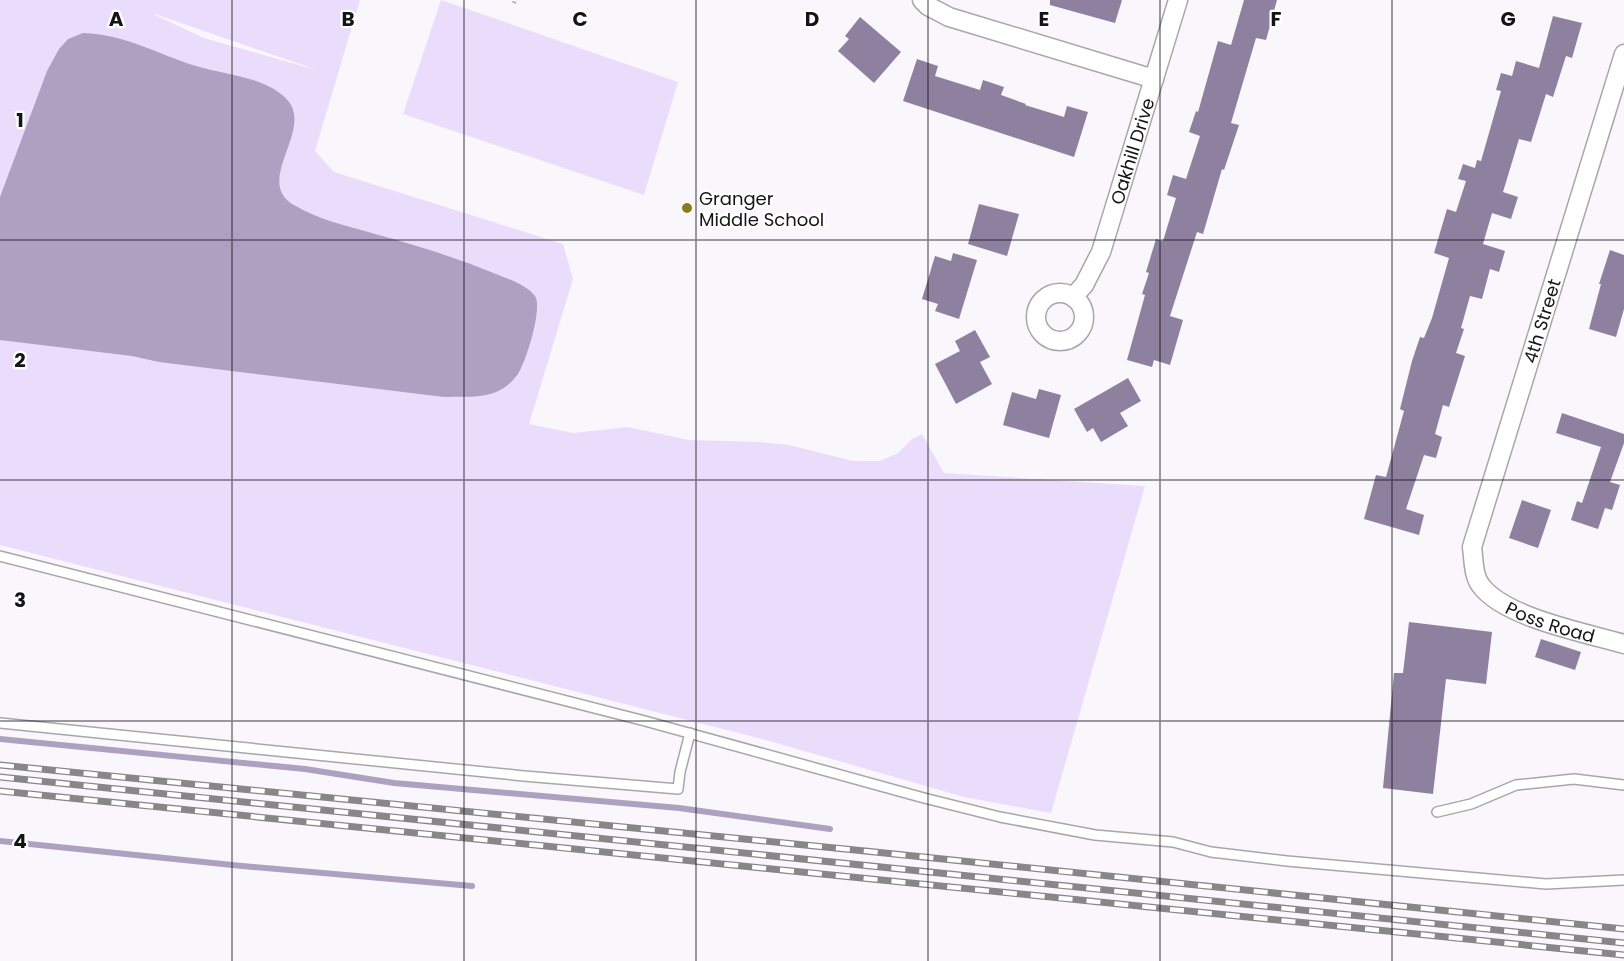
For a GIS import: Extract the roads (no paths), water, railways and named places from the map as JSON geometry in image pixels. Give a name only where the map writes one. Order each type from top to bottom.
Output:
[{"type":"street","points":[[922,0],[928,6],[949,17],[1154,79]]},
{"type":"street","name":"Oakhill Drive","points":[[1073,297],[1089,278],[1101,252],[1178,0]]},
{"type":"street","name":"4th Street","points":[[1482,587],[1476,576],[1472,547],[1624,54]]},
{"type":"street","name":"Poss Road","points":[[1482,587],[1516,611],[1624,644]]},
{"type":"lane","points":[[0,556],[690,733],[1000,817],[1095,835],[1173,842],[1210,852],[1287,861],[1546,884],[1624,880]]},
{"type":"lane","points":[[0,723],[524,776],[678,789],[680,771],[690,733]]},
{"type":"lane","points":[[1437,812],[1471,804],[1516,785],[1574,779],[1624,785]]},
{"type":"waterway","points":[[0,739],[305,769],[394,783],[679,808],[830,829]]},
{"type":"waterway","points":[[0,841],[242,866],[472,886]]},
{"type":"railway","points":[[0,765],[1624,929]]},
{"type":"railway","points":[[0,777],[1624,943]]},
{"type":"railway","points":[[0,791],[1624,955]]},
{"type":"place","name":"Granger Middle School","points":[[687,208]]}]
